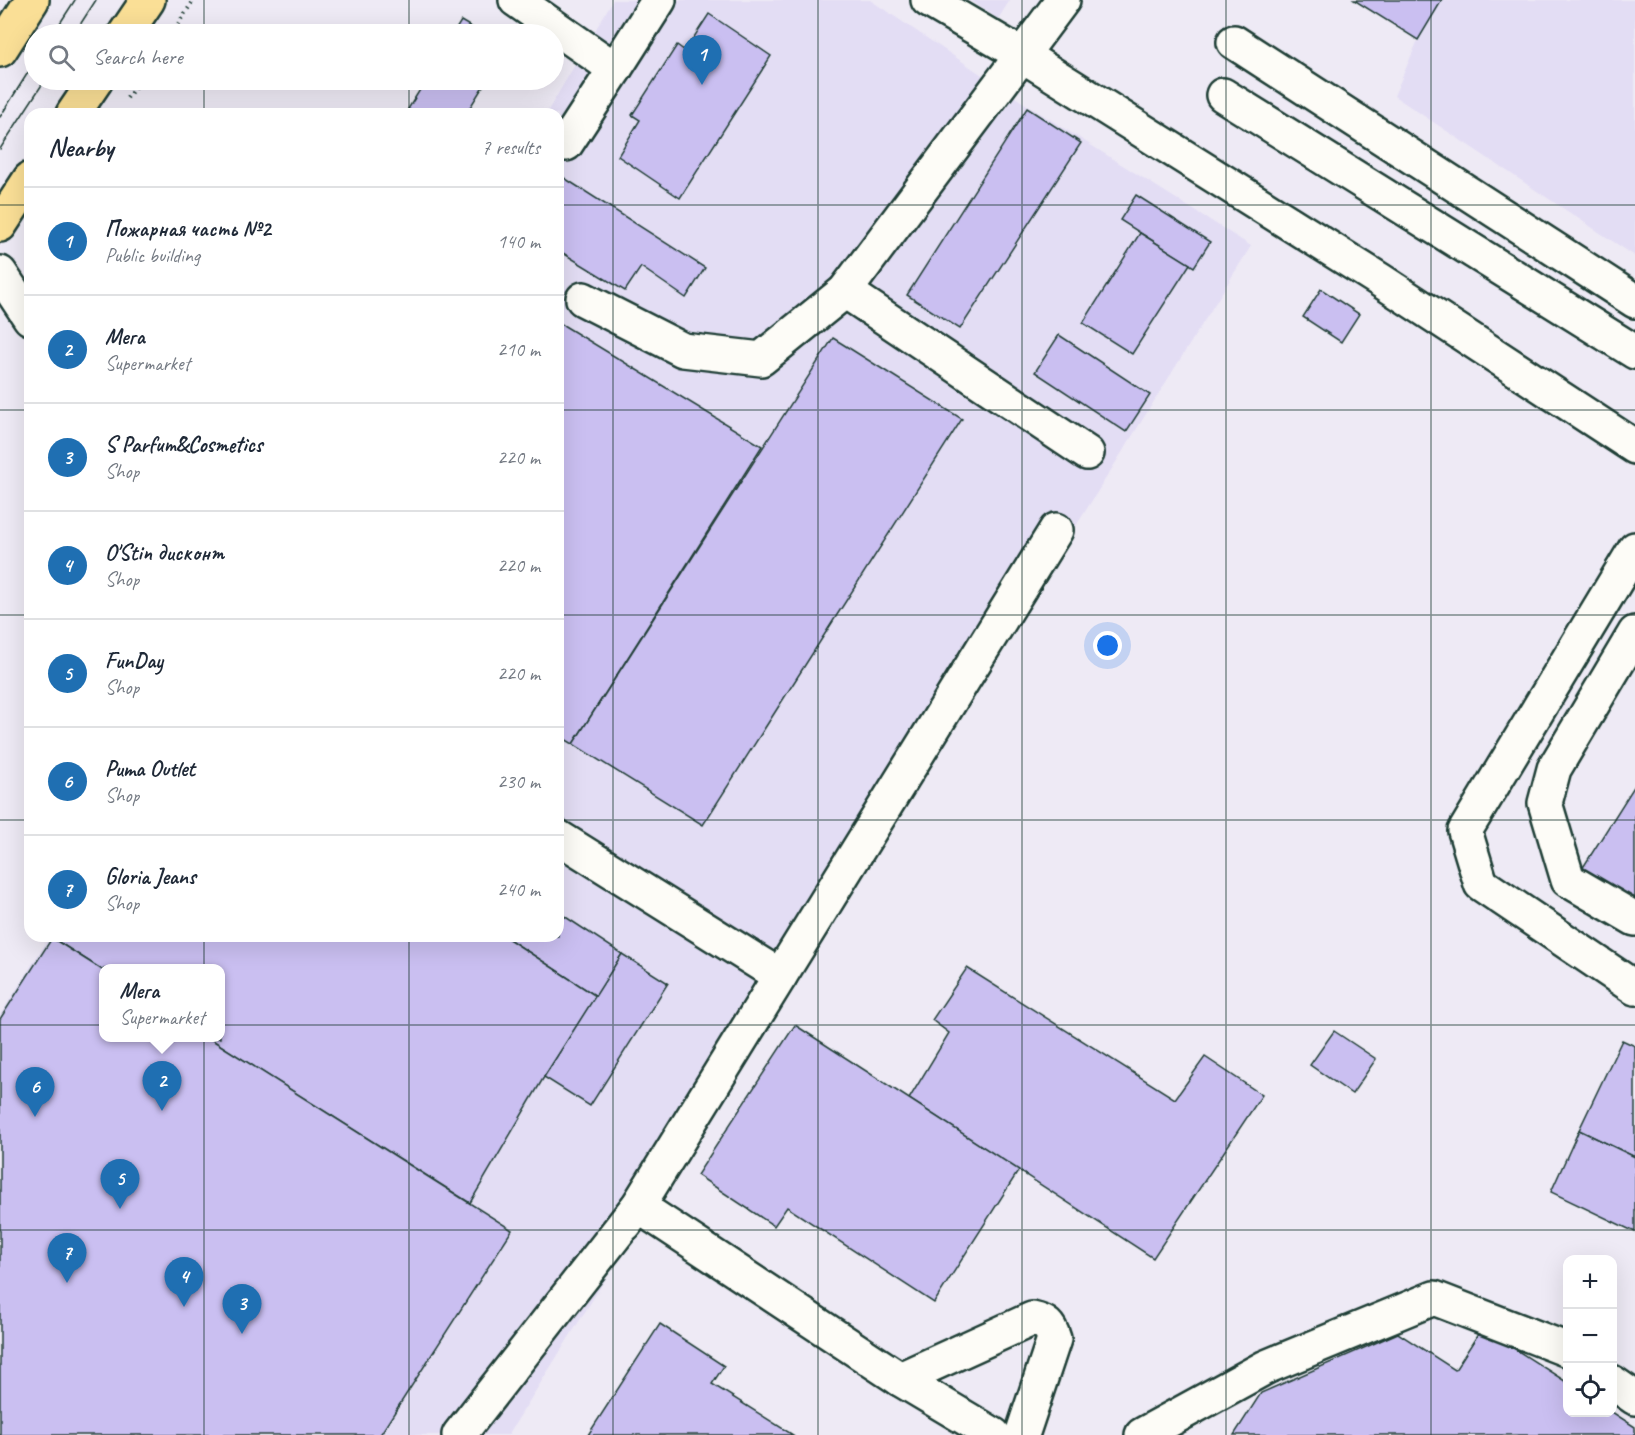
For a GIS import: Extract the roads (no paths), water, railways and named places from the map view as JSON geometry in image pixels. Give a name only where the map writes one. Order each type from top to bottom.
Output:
[{"type":"highway","points":[[0,50],[32,0]]},
{"type":"highway","points":[[132,24],[148,0]]},
{"type":"highway","points":[[77,108],[89,90]]},
{"type":"highway","points":[[0,225],[24,188]]},
{"type":"lane","points":[[516,0],[550,24]]},
{"type":"lane","points":[[566,144],[659,0]]},
{"type":"lane","points":[[928,0],[1022,55],[1380,280],[1635,447]]},
{"type":"lane","points":[[583,298],[683,350],[761,359],[845,291],[1063,0]]},
{"type":"lane","points":[[564,33],[615,69]]},
{"type":"lane","points":[[1234,42],[1635,301]]},
{"type":"lane","points":[[1223,95],[1635,352]]},
{"type":"lane","points":[[0,273],[24,309]]},
{"type":"lane","points":[[845,291],[1087,453]]},
{"type":"lane","points":[[460,1435],[638,1206],[1056,530]]},
{"type":"lane","points":[[1635,549],[1466,831],[1481,884],[1635,988]]},
{"type":"lane","points":[[1635,633],[1554,769],[1545,803],[1568,880],[1635,919]]},
{"type":"lane","points":[[564,841],[780,976]]},
{"type":"lane","points":[[638,1206],[900,1378],[994,1435]]},
{"type":"lane","points":[[1142,1435],[1266,1367],[1434,1298],[1563,1348]]},
{"type":"lane","points":[[900,1378],[1032,1319],[1044,1321],[1051,1327],[1054,1339],[1022,1435]]},
{"type":"lane","points":[[1617,1385],[1635,1398]]},
{"type":"tram line","points":[[59,24],[75,0]]},
{"type":"tram line","points":[[80,24],[96,0]]},
{"type":"tram line","points":[[0,117],[24,79]]},
{"type":"tram line","points":[[27,108],[38,90]]},
{"type":"tram line","points":[[0,149],[24,112]]},
{"type":"place","name":"Пожарная часть №2","points":[[702,85]]},
{"type":"place","name":"Мега","points":[[162,1111]]},
{"type":"place","name":"Puma Outlet","points":[[35,1117]]},
{"type":"place","name":"FunDay","points":[[120,1209]]},
{"type":"place","name":"Gloria Jeans","points":[[67,1283]]},
{"type":"place","name":"O'Stin дисконт","points":[[184,1307]]},
{"type":"place","name":"S Parfum&Cosmetics","points":[[242,1334]]}]
